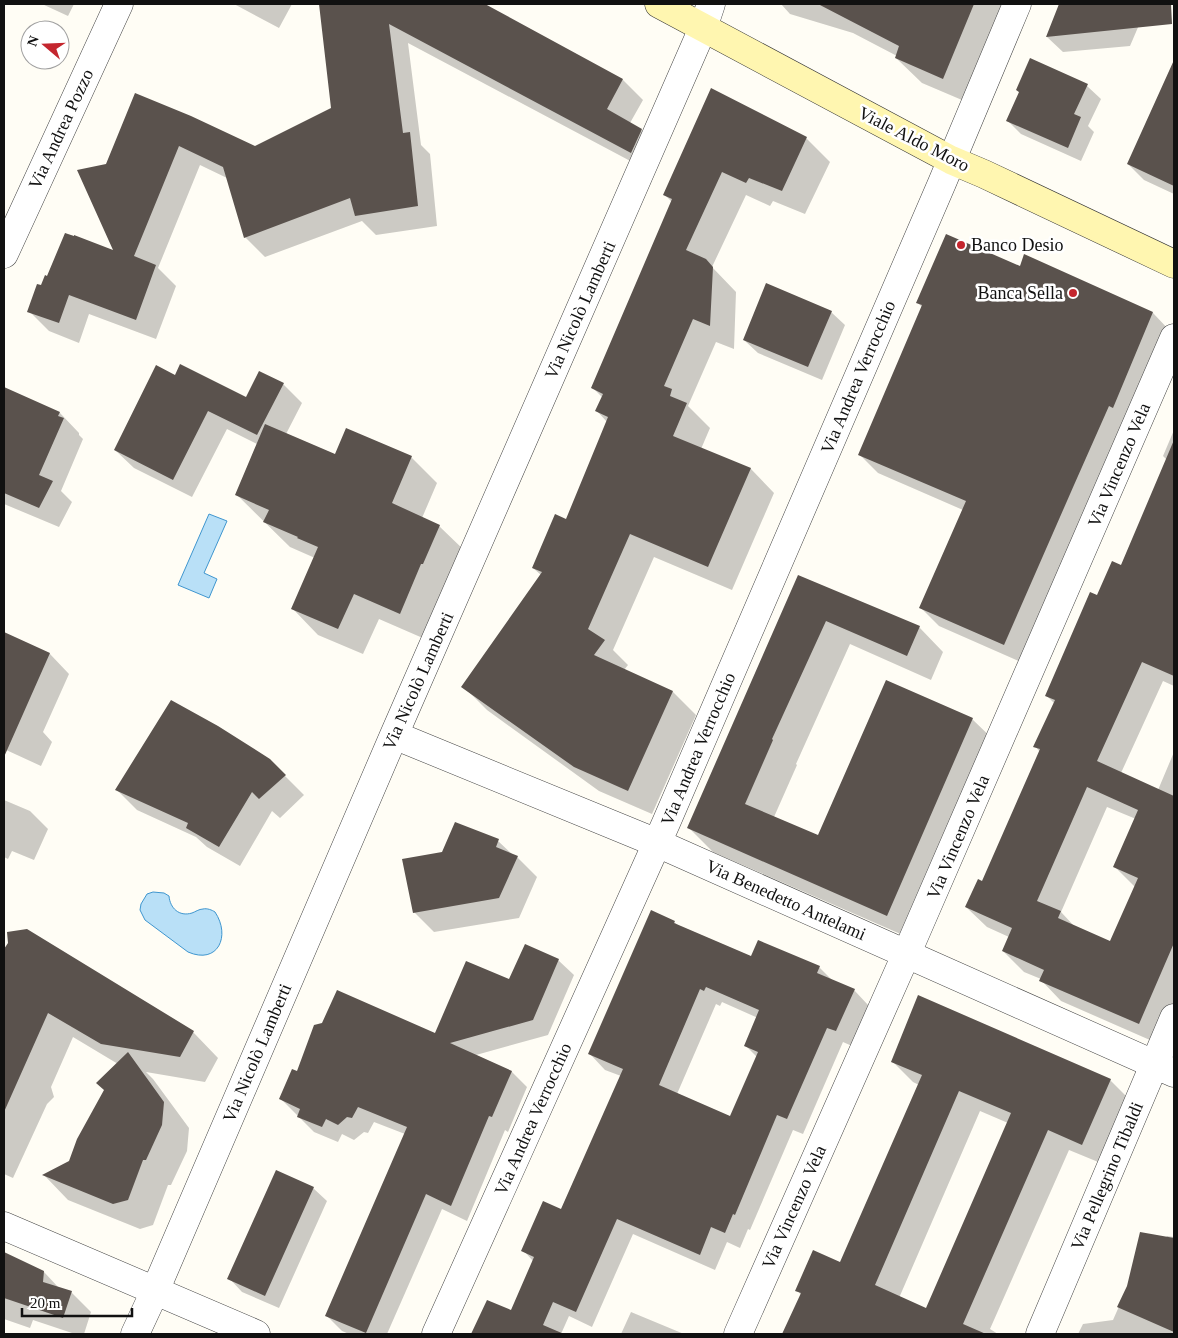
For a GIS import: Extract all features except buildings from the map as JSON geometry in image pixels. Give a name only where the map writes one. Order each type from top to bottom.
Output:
[{"type":"main road","name":"Viale Aldo Moro","points":[[659,4],[707,16],[952,160],[1174,264]]},
{"type":"street","name":"Via Andrea Pozzo","points":[[4,254],[119,4]]},
{"type":"street","name":"Via Andrea Verrocchio","points":[[436,1334],[657,844],[952,160],[1017,4]]},
{"type":"street","name":"Via Nicolò Lamberti","points":[[135,1334],[707,16]]},
{"type":"street","name":"Via Vincenzo Vela","points":[[738,1334],[906,954],[1174,338]]},
{"type":"street","name":"Via Benedetto Antelami","points":[[394,735],[657,844],[1164,1069]]},
{"type":"street","name":"Via Pellegrino Tibaldi","points":[[1040,1334],[1164,1069],[1174,1018]]},
{"type":"street","points":[[4,1226],[256,1334]]},
{"type":"water","points":[[209,514],[227,521],[204,573],[217,579],[209,598],[178,585]]},
{"type":"water","points":[[153,892],[164,893],[169,896],[173,908],[179,913],[187,914],[200,909],[209,909],[215,912],[222,930],[219,946],[207,955],[188,952],[145,920],[140,910],[141,904],[147,894]]},
{"type":"place","name":"Banco Desio","points":[[961,245]]},
{"type":"place","name":"Banca Sella","points":[[1073,293]]}]
